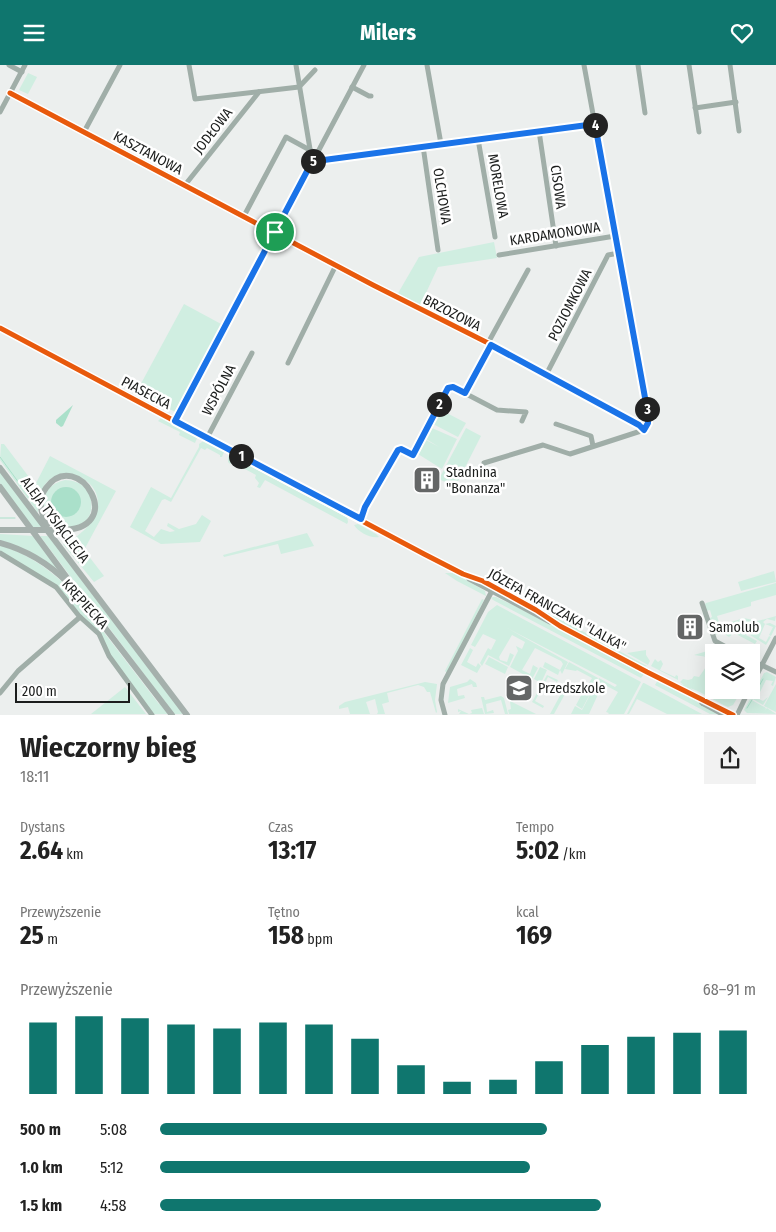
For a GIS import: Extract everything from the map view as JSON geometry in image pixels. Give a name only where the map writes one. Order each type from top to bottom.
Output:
[{"type":"main road","name":"ALEJA TYSIĄCLECIA","points":[[0,468],[187,715]]},
{"type":"main road","points":[[0,530],[23,531],[57,530],[78,529],[86,525],[92,515],[95,504],[94,497],[88,487],[80,480],[68,477],[60,478],[49,484],[44,491],[40,502],[41,511],[54,539]]},
{"type":"main road","name":"ALEJA TYSIĄCLECIA","points":[[0,487],[82,599]]},
{"type":"main road","points":[[0,543],[39,560],[60,576],[82,599],[172,715]]},
{"type":"street","points":[[9,65],[22,72]]},
{"type":"street","points":[[0,112],[25,65]]},
{"type":"street","points":[[84,132],[120,65]]},
{"type":"street","points":[[189,65],[195,99],[300,87],[315,70]]},
{"type":"street","points":[[296,65],[310,149]]},
{"type":"street","points":[[175,421],[364,65]]},
{"type":"street","points":[[427,65],[441,144]]},
{"type":"street","points":[[484,463],[543,445],[570,454],[644,430],[648,423],[648,414],[584,65]]},
{"type":"street","points":[[638,65],[645,113]]},
{"type":"street","points":[[689,65],[699,131]]},
{"type":"street","points":[[730,65],[739,131]]},
{"type":"street","points":[[352,87],[371,96]]},
{"type":"street","name":"JODŁOWA","points":[[185,185],[259,91]]},
{"type":"street","name":"KASZTANOWA","points":[[10,93],[275,232]]},
{"type":"street","points":[[695,108],[736,102]]},
{"type":"street","points":[[244,216],[286,137],[310,149],[316,156],[324,160],[595,124]]},
{"type":"street","name":"CISOWA","points":[[539,131],[556,246]]},
{"type":"street","name":"MORELOWA","points":[[478,139],[495,237]]},
{"type":"street","name":"OLCHOWA","points":[[423,146],[438,250]]},
{"type":"street","name":"BRZOZOWA","points":[[275,232],[489,344],[639,425],[644,430]]},
{"type":"street","name":"KARDAMONOWA","points":[[499,255],[615,236]]},
{"type":"street","name":"POZIOMKOWA","points":[[546,375],[608,255],[619,253]]},
{"type":"street","points":[[288,363],[336,265]]},
{"type":"street","points":[[465,393],[528,270]]},
{"type":"street","name":"PIASECKA","points":[[0,328],[361,519]]},
{"type":"street","name":"WSPÓLNA","points":[[207,438],[252,353]]},
{"type":"street","points":[[361,519],[365,507],[398,450],[401,449],[413,455],[448,388],[453,387],[497,410],[526,412],[522,421]]},
{"type":"street","points":[[556,425],[590,436],[594,446]]},
{"type":"street","name":"JÓZEFA FRANCZAKA \"LALKA\"","points":[[361,519],[463,574],[536,610],[560,625],[689,694],[733,715]]},
{"type":"street","name":"KRĘPIECKA","points":[[0,553],[52,584],[80,617],[99,634],[109,656],[152,715]]},
{"type":"street","points":[[445,715],[441,700],[444,684],[493,589]]},
{"type":"street","points":[[702,603],[715,641],[720,644]]},
{"type":"street","points":[[0,693],[18,671],[80,617]]},
{"type":"street","points":[[760,669],[776,638]]},
{"type":"street","points":[[762,665],[776,672]]},
{"type":"street","name":"JÓZEFA FRANCZAKA \"LALKA\"","points":[[689,694],[724,715]]},
{"type":"street","points":[[737,715],[745,699]]},
{"type":"shaded area","points":[[28,73],[37,77],[28,94],[19,90]]},
{"type":"shaded area","points":[[494,242],[497,258],[438,267],[419,308],[397,295],[419,257]]},
{"type":"shaded area","points":[[184,304],[223,325],[175,412],[137,391]]},
{"type":"shaded area","points":[[73,405],[61,427],[56,423],[56,420]]},
{"type":"shaded area","points":[[441,410],[466,423],[458,437],[433,424]]},
{"type":"shaded area","points":[[162,417],[195,434],[197,438],[195,443],[179,435],[180,432],[158,421]]},
{"type":"shaded area","points":[[432,428],[457,439],[442,469],[418,454],[426,440],[439,447],[426,439]]},
{"type":"shaded area","points":[[466,428],[481,436],[455,487],[439,479]]},
{"type":"shaded area","points":[[205,440],[220,447],[224,452],[222,457],[207,448],[205,450],[201,448],[171,502],[165,499],[162,500],[145,531],[154,537],[161,529],[170,532],[175,531],[167,526],[168,523],[179,529],[196,524],[202,515],[211,521],[200,542],[161,544],[130,527],[151,487],[171,498],[199,444]]},
{"type":"shaded area","points":[[1,444],[4,444],[35,485],[50,456],[116,491],[84,550],[104,576],[94,582],[63,544],[67,543],[61,536],[76,537],[92,521],[98,505],[95,491],[87,481],[75,475],[61,475],[49,480],[41,493],[38,513],[0,460]]},
{"type":"shaded area","points":[[232,454],[347,515],[347,524],[265,480],[260,488],[257,487],[259,483],[255,478],[256,475],[232,462],[230,464],[228,462],[228,457]]},
{"type":"shaded area","points":[[0,471],[42,527],[32,527],[0,483]]},
{"type":"shaded area","points":[[65,480],[77,482],[86,489],[91,503],[90,513],[85,521],[78,525],[53,528],[46,514],[44,499],[50,487]]},
{"type":"shaded area","points":[[66,487],[77,491],[81,502],[77,513],[66,517],[55,513],[51,502],[55,491]]},
{"type":"shaded area","points":[[358,524],[379,537],[372,537],[362,532],[354,525]]},
{"type":"shaded area","points":[[307,533],[314,546],[281,554],[278,544],[224,557],[223,555]]},
{"type":"shaded area","points":[[0,534],[34,536],[60,572],[29,551],[0,540]]},
{"type":"shaded area","points":[[40,536],[48,536],[183,714],[174,714]]},
{"type":"shaded area","points":[[0,545],[32,559],[68,587],[159,704],[161,703],[169,714],[153,714],[108,653],[101,636],[57,587],[0,551]]},
{"type":"shaded area","points":[[774,571],[776,582],[741,591],[738,582]]},
{"type":"shaded area","points":[[445,573],[454,573],[485,591],[486,596],[457,581]]},
{"type":"shaded area","points":[[776,583],[776,595],[751,602],[751,606],[717,616],[721,629],[729,626],[728,623],[744,618],[758,621],[776,616],[775,621],[767,619],[763,622],[765,624],[759,638],[766,642],[769,636],[771,637],[766,645],[747,633],[746,635],[757,641],[755,644],[734,633],[729,637],[723,633],[714,635],[710,610],[706,611],[704,605]]},
{"type":"shaded area","points":[[497,585],[647,666],[643,667],[557,621]]},
{"type":"shaded area","points":[[493,597],[558,627],[645,673],[641,678],[493,600],[491,598]]},
{"type":"shaded area","points":[[482,599],[484,600],[447,673],[445,671]]},
{"type":"shaded area","points":[[497,605],[641,682],[624,714],[608,714],[606,712],[618,692],[605,685],[601,688],[589,714],[571,714],[575,706],[582,710],[599,678],[615,687],[617,685],[507,628],[568,662],[562,674],[560,670],[563,664],[561,661],[535,648],[522,670],[530,674],[533,665],[538,668],[532,679],[510,667],[518,651],[516,646],[522,649],[525,642],[512,635],[499,657],[500,660],[507,662],[510,653],[514,655],[509,666],[488,655],[482,666],[480,663],[488,648],[491,650],[496,640],[483,634],[475,647],[471,645],[488,612]]},
{"type":"shaded area","points":[[770,623],[776,626],[771,636],[769,635],[773,627],[765,624]]},
{"type":"shaded area","points":[[470,648],[473,650],[467,662],[476,667],[478,663],[481,666],[477,673],[461,665]]},
{"type":"shaded area","points":[[646,650],[646,655],[650,661],[648,665],[627,653]]},
{"type":"shaded area","points":[[705,652],[705,657],[694,655]]},
{"type":"shaded area","points":[[489,657],[508,667],[505,674],[485,664]]},
{"type":"shaded area","points":[[655,659],[658,662],[661,660],[663,664],[660,670],[675,677],[676,675],[678,676],[678,680],[651,666]]},
{"type":"shaded area","points":[[545,662],[560,670],[558,675],[543,667]]},
{"type":"shaded area","points":[[569,662],[598,678],[591,692],[584,688],[582,683],[588,685],[592,678],[577,670],[565,669]]},
{"type":"shaded area","points":[[540,667],[547,670],[541,683],[534,679]]},
{"type":"shaded area","points":[[705,668],[705,695],[690,688],[701,696],[680,686],[680,684],[684,685],[680,682],[683,679],[692,679],[694,676],[699,677]]},
{"type":"shaded area","points":[[767,672],[776,677],[773,686],[771,685],[773,681],[766,680],[760,692],[760,681],[764,673]]},
{"type":"shaded area","points":[[547,675],[558,680],[557,682],[548,677],[535,701],[544,706],[543,708],[532,702]]},
{"type":"shaded area","points":[[470,679],[476,683],[477,687],[473,687],[472,684],[457,689],[458,696],[464,695],[465,698],[448,703],[450,687],[467,682]]},
{"type":"shaded area","points":[[658,680],[720,714],[710,714],[655,685]]},
{"type":"shaded area","points":[[425,682],[437,684],[436,713],[430,692],[427,692],[424,687],[418,685],[387,693],[389,702],[382,704],[385,714],[377,714],[375,699],[366,702],[370,714],[350,714],[348,707],[339,709],[339,706],[345,702]]},
{"type":"shaded area","points":[[643,683],[702,714],[667,714],[637,699],[629,714],[627,714]]},
{"type":"shaded area","points":[[776,684],[776,712],[764,706]]},
{"type":"shaded area","points":[[125,687],[146,714],[91,714]]},
{"type":"shaded area","points":[[584,690],[590,694],[582,709],[576,705]]},
{"type":"shaded area","points":[[562,692],[565,694],[554,714],[550,714]]},
{"type":"shaded area","points":[[501,696],[504,698],[508,714],[505,714],[501,700],[486,704],[487,712],[493,710],[494,713],[485,714],[481,697],[484,697],[485,700]]},
{"type":"shaded area","points":[[768,697],[763,705],[753,699],[763,701]]},
{"type":"shaded area","points":[[712,699],[737,699],[733,705],[728,707]]},
{"type":"shaded area","points":[[750,699],[766,708],[765,710],[767,708],[776,714],[747,713],[744,710]]},
{"type":"shaded area","points":[[510,701],[536,714],[509,714],[508,710],[511,709]]},
{"type":"shaded area","points":[[482,708],[484,714],[469,714],[472,713],[471,710]]},
{"type":"shaded area","points":[[458,709],[469,714],[459,714],[461,711],[458,712]]},
{"type":"waterway","points":[[0,457],[30,498],[36,502]]},
{"type":"waterway","points":[[0,518],[15,518]]},
{"type":"waterway","points":[[760,684],[763,679]]},
{"type":"waterway","points":[[747,708],[752,700]]},
{"type":"cycle path","points":[[10,93],[373,285],[488,343],[639,425],[644,430]]},
{"type":"cycle path","points":[[0,328],[424,554],[463,574],[483,581],[536,610],[560,626],[647,672],[733,715]]},
{"type":"place","name":"Stadnina \"Bonanza\"","points":[[427,480]]},
{"type":"place","name":"Samolub","points":[[690,627]]},
{"type":"place","name":"Przedszkole","points":[[519,688]]},
{"type":"route","points":[[595,124],[648,414],[648,423],[644,430],[639,425],[491,345],[465,393],[453,387],[448,388],[413,455],[401,449],[398,450],[365,507],[361,519],[175,421],[275,232],[314,158],[324,160],[365,153],[595,124]]}]
